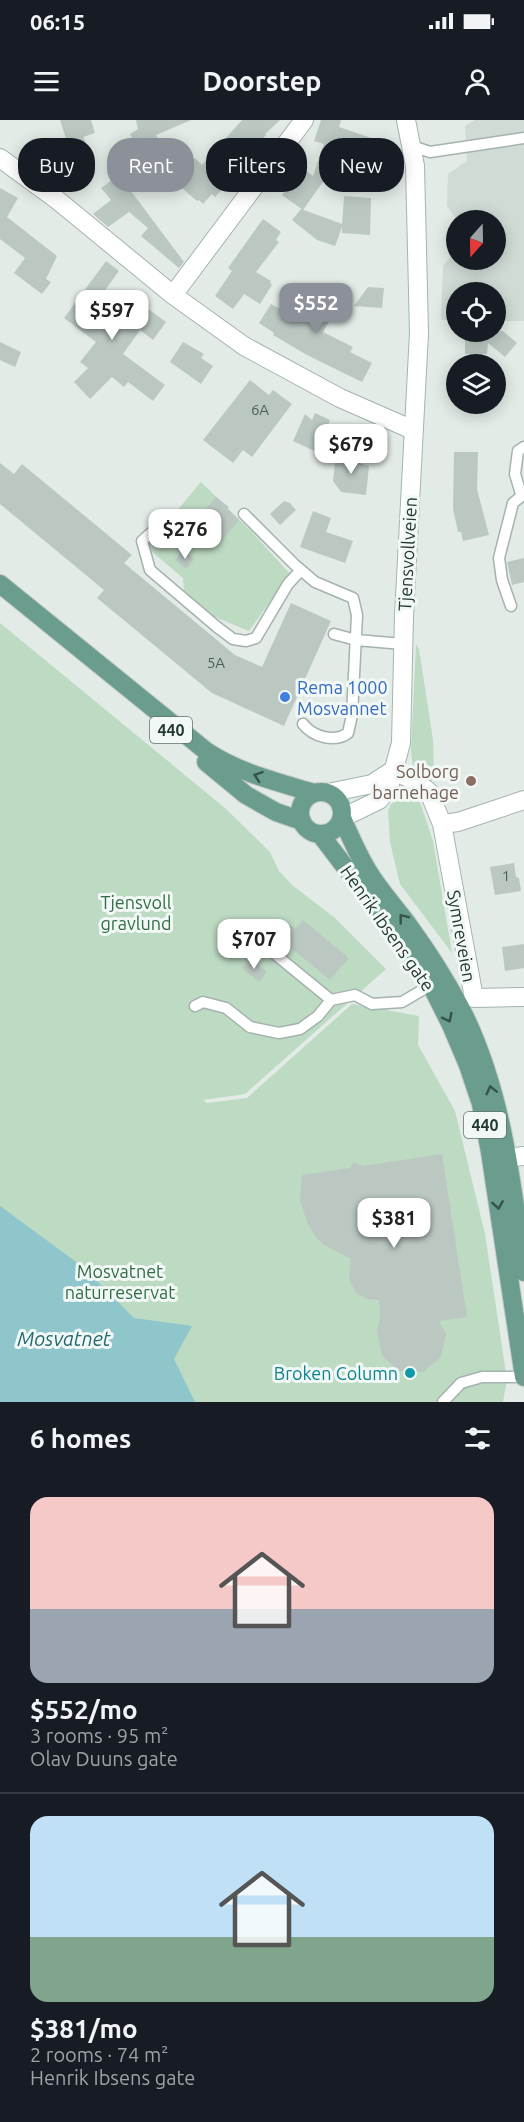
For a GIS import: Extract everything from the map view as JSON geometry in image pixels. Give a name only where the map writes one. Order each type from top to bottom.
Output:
[{"type":"main road","name":"440","points":[[0,584],[206,751],[226,764],[258,776],[334,796],[341,806],[342,818]]},
{"type":"main road","name":"440","points":[[98,663],[199,756],[246,795],[276,812],[302,821],[309,830],[320,834]]},
{"type":"main road","points":[[302,821],[301,808],[304,802],[321,793]]},
{"type":"main road","points":[[320,834],[334,830],[342,818]]},
{"type":"main road","name":"Henrik Ibsens gate","points":[[342,818],[367,870],[431,958],[460,1007],[477,1044],[515,1157],[516,1208],[524,1272]]},
{"type":"main road","name":"Henrik Ibsens gate","points":[[320,834],[410,953],[431,985],[452,1025],[468,1065],[480,1104],[490,1152],[524,1377]]},
{"type":"street","points":[[173,295],[304,120]]},
{"type":"street","name":"Tjensvollveien","points":[[342,818],[379,800],[389,787],[401,743],[419,333],[416,196],[412,146],[406,120]]},
{"type":"street","points":[[0,158],[18,171]]},
{"type":"street","points":[[45,192],[173,295],[251,350],[340,398],[413,430]]},
{"type":"street","points":[[321,793],[372,784],[392,771],[414,780],[429,792],[442,824],[458,822],[524,800]]},
{"type":"street","name":"Symreveien","points":[[442,824],[474,998],[524,997]]},
{"type":"lane","points":[[412,146],[430,152],[524,138]]},
{"type":"lane","points":[[511,606],[502,580],[500,558],[513,503],[523,494],[515,474],[518,452],[524,447]]},
{"type":"lane","points":[[244,514],[315,582],[353,598],[357,615],[352,715],[348,733],[341,738],[325,737],[306,729],[303,724]]},
{"type":"lane","points":[[153,532],[142,541],[150,570],[233,639],[246,641],[256,638],[288,584],[301,570]]},
{"type":"lane","points":[[334,634],[356,640],[404,644]]},
{"type":"lane","points":[[276,955],[331,1000]]},
{"type":"lane","points":[[195,1006],[203,1002],[226,1008],[250,1026],[279,1033],[300,1029],[318,1016],[331,1000],[355,995],[372,1004],[402,1002],[431,985]]},
{"type":"lane","points":[[443,1402],[461,1383],[482,1377],[524,1377]]},
{"type":"shaded area","points":[[475,120],[524,120],[524,321],[506,321],[506,282],[446,282],[446,320],[441,320],[443,266],[446,262],[446,270],[506,270],[506,210],[450,210],[447,206],[448,174],[467,161],[465,126]]},
{"type":"green space","points":[[201,482],[251,531],[290,574],[249,631],[215,617],[184,591],[183,578],[151,551],[149,544]]},
{"type":"green space","points":[[0,623],[225,808],[270,852],[279,871],[292,885],[335,918],[386,969],[245,1094],[203,1100],[207,1103],[247,1098],[352,1004],[419,1016],[418,1045],[455,1111],[485,1234],[507,1380],[503,1402],[0,1402]]},
{"type":"green space","points":[[416,644],[419,649],[433,740],[434,778],[431,781],[413,768],[411,751]]},
{"type":"green space","points":[[407,792],[417,797],[433,841],[452,953],[400,884],[390,842],[388,811],[391,804]]},
{"type":"water","name":"Mosvatnet","points":[[0,1206],[83,1267],[134,1318],[192,1326],[174,1359],[195,1402],[0,1402]]},
{"type":"building","points":[[60,120],[91,120],[95,133],[83,138],[66,138]]},
{"type":"building","points":[[136,120],[191,120],[156,135],[158,138],[132,138],[130,134],[138,129]]},
{"type":"building","points":[[242,120],[280,120],[263,138],[226,138]]},
{"type":"building","points":[[321,120],[341,120],[339,127],[371,138],[319,138],[319,142],[314,141]]},
{"type":"building","points":[[195,158],[202,165],[206,160],[206,192],[220,192],[215,197],[212,194],[203,204],[187,192],[194,192]]},
{"type":"building","points":[[319,159],[319,187],[303,210],[282,195],[284,192],[307,192],[307,172],[313,176]]},
{"type":"building","points":[[107,184],[107,192],[132,192],[184,262],[179,268],[141,236],[148,228],[129,212],[108,227],[93,214],[111,200],[101,188]]},
{"type":"building","points":[[0,188],[18,198],[7,217],[57,256],[46,279],[51,282],[42,294],[14,273],[25,258],[0,239]]},
{"type":"building","points":[[344,196],[371,198],[370,235],[342,233],[342,227],[335,246],[317,240],[292,220],[301,209],[342,224]]},
{"type":"building","points":[[263,219],[281,232],[276,240],[279,242],[256,272],[271,281],[272,285],[260,304],[244,294],[233,309],[215,296],[232,271],[228,268]]},
{"type":"building","points":[[106,261],[119,271],[100,297],[105,301],[95,313],[119,330],[140,303],[166,322],[153,340],[140,330],[123,354],[165,385],[153,401],[128,382],[124,387],[112,377],[90,399],[74,382],[88,368],[80,362],[96,342],[64,318]]},
{"type":"building","points":[[368,287],[384,288],[382,308],[354,306]]},
{"type":"building","points":[[312,288],[340,303],[323,332],[353,347],[350,352],[372,363],[362,382],[307,355],[273,335],[274,333],[259,323],[271,304],[295,317]]},
{"type":"building","points":[[506,334],[517,343],[506,356],[488,343],[487,354],[465,354],[465,342],[506,342]]},
{"type":"building","points":[[0,342],[21,352],[15,367],[0,360]]},
{"type":"building","points":[[183,342],[204,354],[201,358],[213,366],[201,384],[170,362]]},
{"type":"building","points":[[250,380],[269,395],[273,390],[292,404],[252,457],[243,450],[233,463],[203,440]]},
{"type":"building","points":[[315,413],[330,420],[327,427],[345,437],[329,458],[293,441],[305,414],[312,420]]},
{"type":"building","points":[[454,452],[478,452],[477,489],[489,535],[463,541],[461,532],[458,532],[453,509]]},
{"type":"building","points":[[336,454],[357,457],[357,462],[369,466],[366,495],[341,492],[333,481]]},
{"type":"building","points":[[0,463],[14,474],[22,464],[132,555],[124,563],[235,655],[262,667],[291,603],[331,621],[284,726],[212,693],[97,598],[104,590],[0,504]]},
{"type":"building","points":[[216,497],[229,507],[227,509],[239,520],[219,544],[195,522]]},
{"type":"building","points":[[284,501],[290,503],[296,510],[280,525],[270,514]]},
{"type":"building","points":[[313,511],[331,518],[326,532],[353,541],[345,563],[300,547]]},
{"type":"building","points":[[183,550],[194,559],[186,569],[175,560]]},
{"type":"building","points":[[524,558],[524,582],[512,585],[507,562]]},
{"type":"building","points":[[514,863],[521,891],[495,895],[490,867]]},
{"type":"building","points":[[303,920],[349,958],[330,980],[285,943],[282,948],[271,940],[286,922],[295,929]]},
{"type":"building","points":[[524,944],[524,968],[505,971],[502,947]]},
{"type":"building","points":[[250,958],[267,972],[259,982],[242,968]]},
{"type":"building","points":[[442,1154],[467,1317],[439,1321],[446,1334],[441,1357],[423,1372],[399,1371],[382,1356],[377,1330],[380,1317],[379,1300],[367,1299],[356,1293],[349,1279],[351,1259],[324,1245],[315,1236],[307,1222],[300,1200],[302,1175],[350,1168],[354,1162],[363,1166]]},
{"type":"place","name":"Rema 1000 Mosvannet","points":[[285,697]]},
{"type":"place","name":"Solborg barnehage","points":[[471,781]]},
{"type":"place","name":"Broken Column","points":[[410,1373]]},
{"type":"park label","name":"Tjensvoll gravlund","points":[[136,912]]},
{"type":"park label","name":"Mosvatnet naturreservat","points":[[120,1281]]}]
